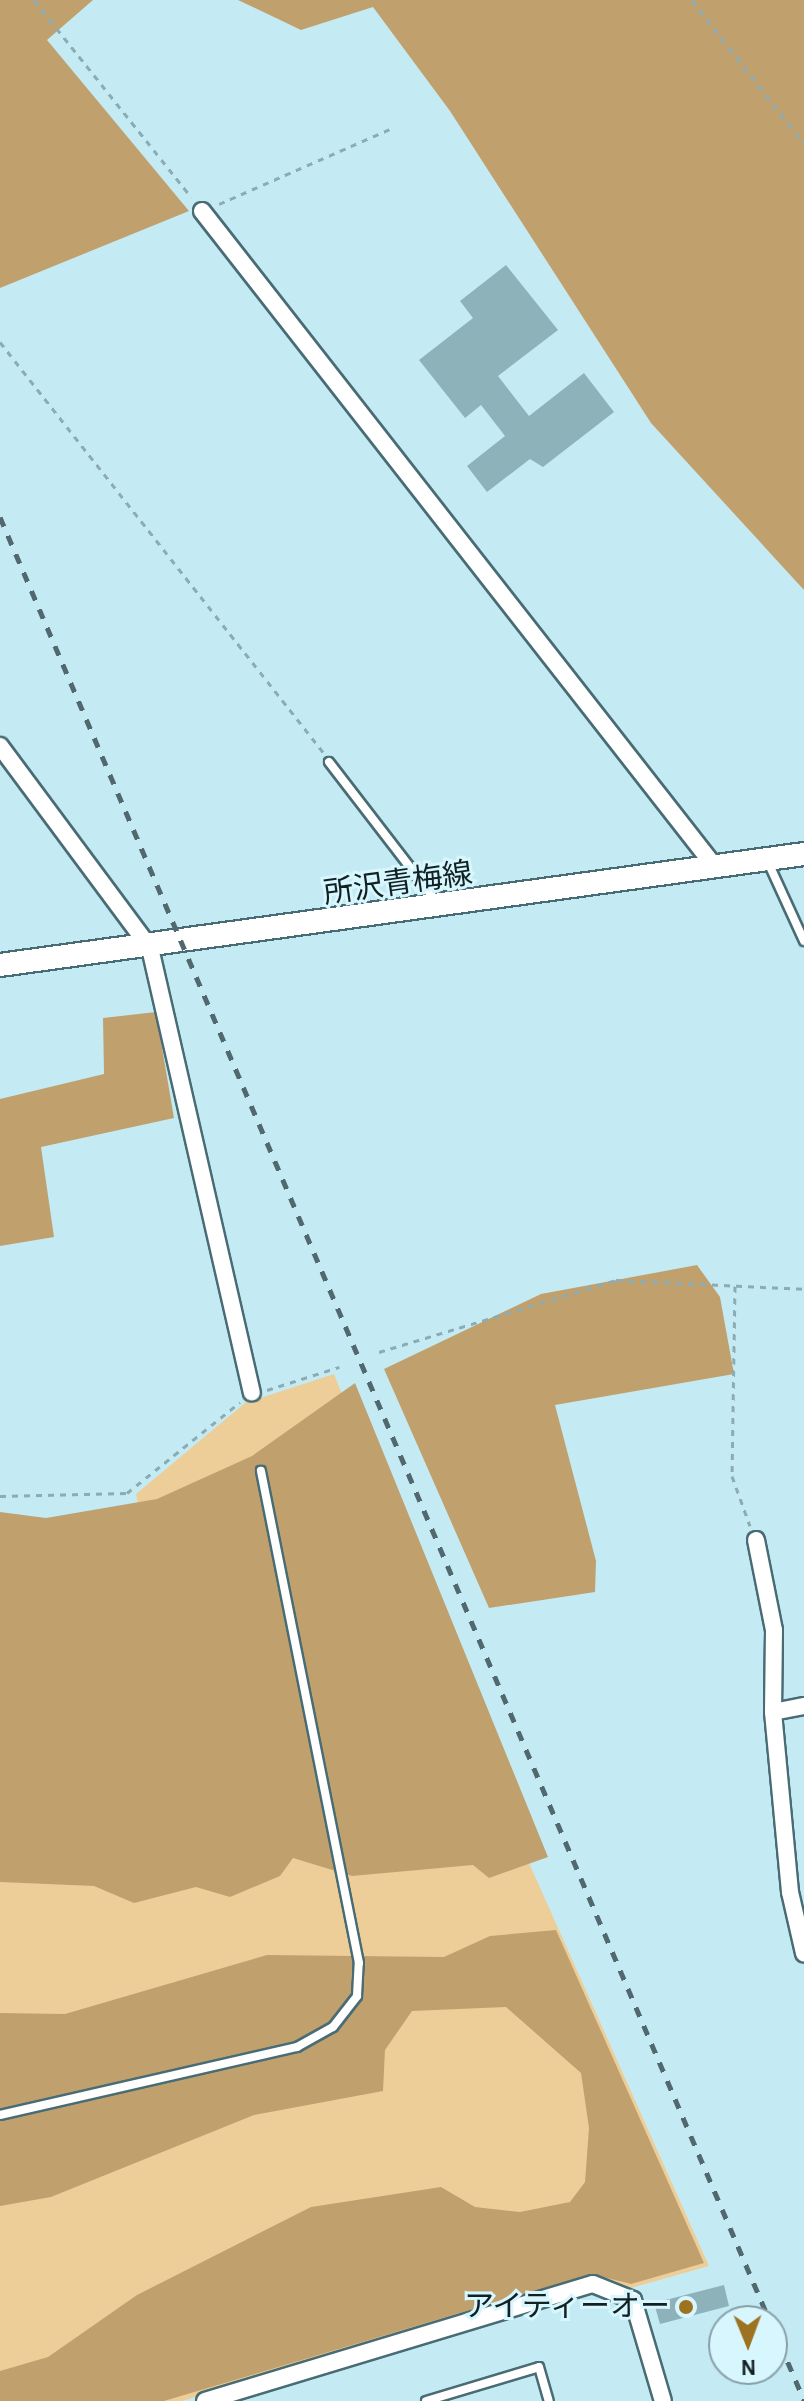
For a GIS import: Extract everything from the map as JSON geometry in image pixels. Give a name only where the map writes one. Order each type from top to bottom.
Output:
[{"type":"main road","name":"所沢青梅線","points":[[0,965],[442,909],[804,854]]},
{"type":"street","points":[[202,211],[715,867]]},
{"type":"street","points":[[0,746],[150,948],[252,1392]]},
{"type":"street","points":[[756,1540],[774,1630],[773,1712],[790,1892],[804,1953]]},
{"type":"street","points":[[773,1712],[804,1706]]},
{"type":"street","points":[[205,2401],[593,2284],[633,2300],[663,2401]]},
{"type":"lane","points":[[329,762],[442,909]]},
{"type":"lane","points":[[766,860],[804,941]]},
{"type":"lane","points":[[0,2115],[297,2047],[333,2027],[357,1996],[359,1963],[261,1471]]},
{"type":"lane","points":[[426,2401],[539,2367],[549,2401]]},
{"type":"path","points":[[34,0],[202,211],[390,129]]},
{"type":"path","points":[[692,0],[804,144]]},
{"type":"path","points":[[0,342],[329,762]]},
{"type":"path","points":[[379,1352],[616,1280],[804,1289]]},
{"type":"path","points":[[735,1286],[732,1476],[756,1540]]},
{"type":"path","points":[[0,1496],[127,1493],[252,1392],[339,1367]]},
{"type":"shaded area","points":[[0,0],[93,0],[47,40],[189,211],[0,288]]},
{"type":"shaded area","points":[[238,0],[804,0],[804,590],[651,423],[450,111],[373,7],[301,30]]},
{"type":"shaded area","points":[[156,1012],[174,1118],[41,1147],[54,1237],[0,1246],[0,1099],[104,1074],[103,1018]]},
{"type":"shaded area","points":[[697,1265],[720,1297],[734,1374],[555,1405],[596,1561],[595,1592],[489,1608],[384,1369],[541,1294]]},
{"type":"shaded area","points":[[334,1374],[525,1854],[709,2266],[631,2288],[592,2277],[182,2401],[0,2401],[0,1615],[153,1575],[136,1494],[245,1403]]},
{"type":"shaded area","points":[[355,1383],[548,1857],[489,1878],[473,1865],[352,1876],[293,1858],[280,1876],[230,1897],[196,1887],[134,1903],[94,1886],[0,1882],[0,1512],[46,1518],[157,1499],[252,1456]]},
{"type":"shaded area","points":[[556,1930],[704,2263],[631,2284],[591,2274],[164,2401],[0,2401],[0,2371],[48,2357],[137,2295],[311,2207],[441,2187],[475,2207],[520,2212],[570,2202],[585,2182],[589,2128],[581,2073],[506,2007],[412,2011],[385,2050],[383,2091],[254,2115],[51,2197],[0,2206],[0,2013],[65,2014],[267,1955],[444,1957],[490,1936]]},
{"type":"building","points":[[506,265],[558,330],[498,376],[529,416],[584,373],[614,412],[543,467],[530,459],[487,492],[467,466],[505,436],[481,405],[465,418],[419,360],[473,318],[460,301]]},
{"type":"building","points":[[724,2285],[729,2305],[708,2305],[708,2311],[660,2324],[654,2303]]},
{"type":"railway","points":[[0,517],[763,2305]]},
{"type":"railway","points":[[788,2362],[804,2400]]},
{"type":"place","name":"アイティーオー","points":[[686,2307]]}]
